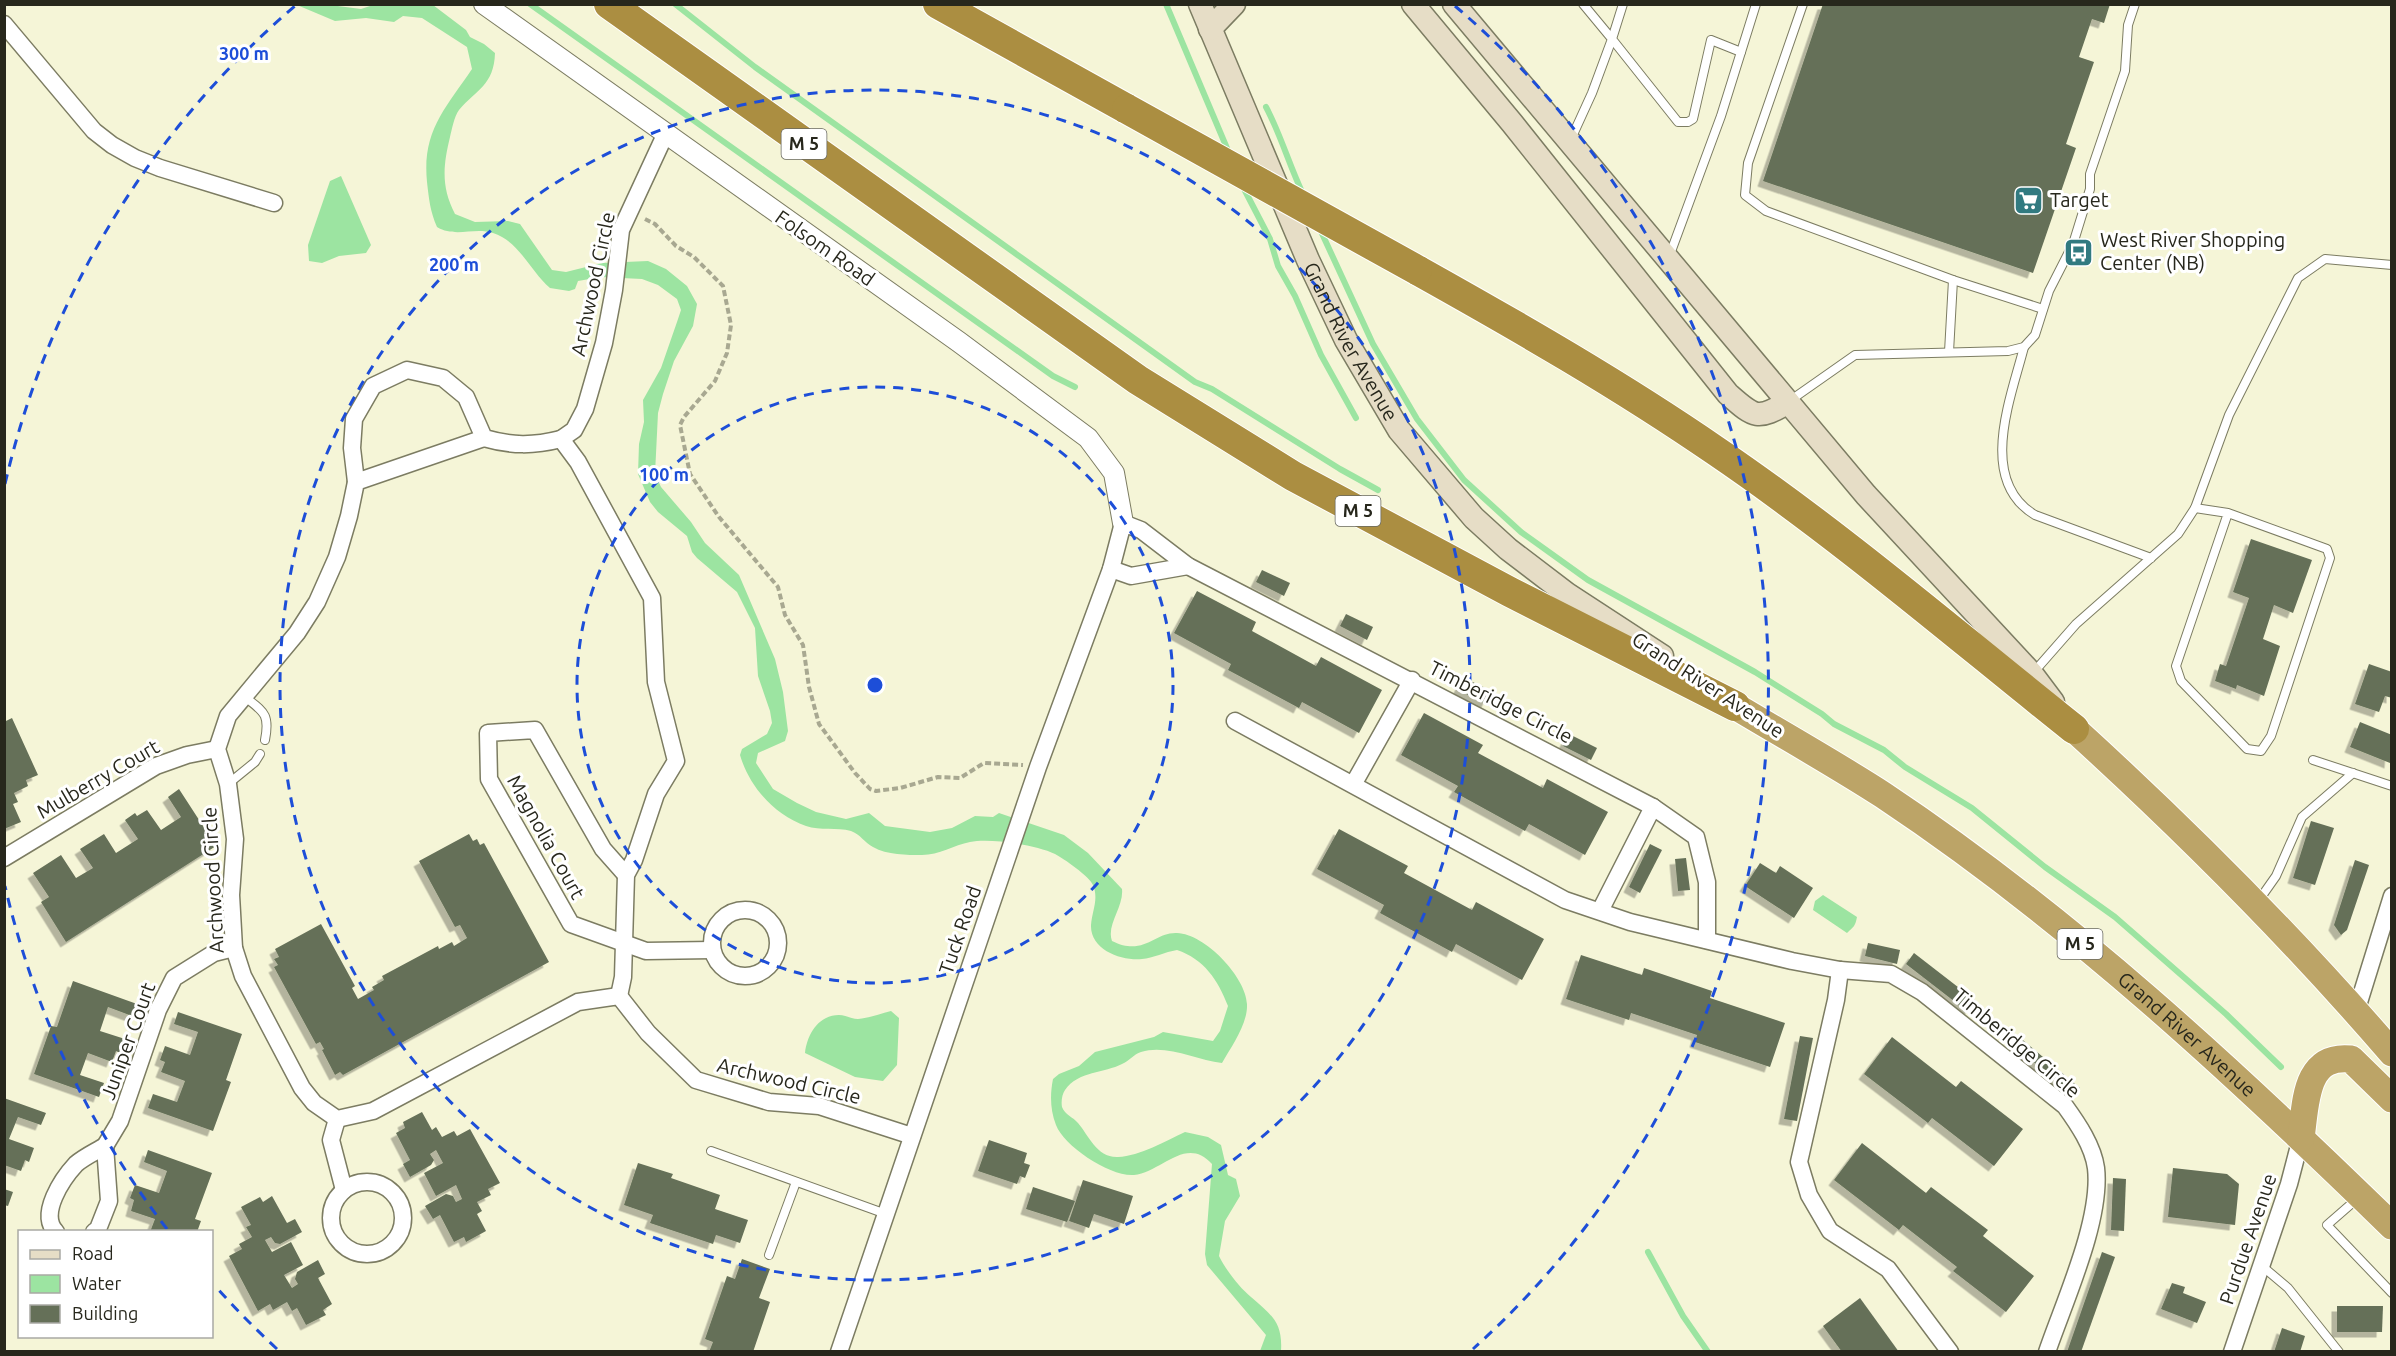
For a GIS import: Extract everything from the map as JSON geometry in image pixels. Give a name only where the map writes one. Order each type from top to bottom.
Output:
[{"type":"highway","name":"M 5","points":[[609,4],[999,283],[1157,392],[1293,476],[1510,592],[1736,706]]},
{"type":"highway","points":[[938,4],[1558,350],[1715,450],[1822,526],[2074,729],[2165,812],[2356,1012],[2391,1053]]},
{"type":"highway","name":"Grand River Avenue","points":[[1736,706],[1883,795],[2029,902],[2180,1027],[2301,1138],[2391,1226]]},
{"type":"highway","points":[[2301,1138],[2310,1086],[2320,1066],[2327,1060],[2351,1059],[2391,1099]]},
{"type":"main road","name":"Grand River Avenue","points":[[1200,4],[1336,320],[1370,385],[1399,430],[1474,518],[1508,549],[1567,594],[1736,706]]},
{"type":"main road","points":[[1210,29],[1234,4]]},
{"type":"main road","points":[[1413,4],[1512,123],[1728,394],[1752,415],[1767,415],[1788,402]]},
{"type":"main road","points":[[1454,4],[1866,495],[2032,675],[2074,729]]},
{"type":"main road","points":[[1512,123],[1562,134]]},
{"type":"street","name":"Folsom Road","points":[[484,4],[901,301],[1088,438],[1114,473],[1123,523]]},
{"type":"street","points":[[4,24],[94,131],[112,145],[160,168],[274,203]]},
{"type":"street","name":"Archwood Circle","points":[[561,439],[574,430],[585,409],[604,343],[614,290],[621,230],[665,135]]},
{"type":"street","points":[[217,749],[228,716],[297,633],[318,602],[337,557],[356,482],[352,448],[354,419],[374,386],[408,370],[443,378],[466,397],[484,438]]},
{"type":"street","points":[[344,1190],[355,1184],[380,1184],[398,1200],[402,1212],[402,1224],[398,1236],[390,1245],[369,1254],[358,1252],[339,1240],[331,1220],[332,1208],[344,1190],[331,1140],[337,1119],[373,1111],[578,1002],[619,996],[623,977],[622,942],[626,875],[634,860],[656,794],[676,761],[656,682],[652,598],[578,462],[561,439],[535,445],[507,445],[484,438],[356,482]]},
{"type":"street","name":"Timberidge Circle","points":[[1123,523],[1141,530],[1188,566],[1412,680],[1653,807],[1696,837],[1707,882],[1707,940]]},
{"type":"street","name":"Tuck Road","points":[[839,1352],[1038,767],[1111,569],[1123,523]]},
{"type":"street","points":[[1111,569],[1131,576],[1188,566]]},
{"type":"street","points":[[1354,783],[1412,680]]},
{"type":"street","name":"Timberidge Circle","points":[[1235,721],[1354,783],[1565,900],[1630,922],[1707,940],[1840,970],[1891,974],[1922,992],[2066,1106],[2083,1131],[2096,1168],[2088,1236],[2047,1352]]},
{"type":"street","name":"Magnolia Court","points":[[626,875],[603,849],[535,730],[488,733],[489,779],[571,924],[646,951],[712,950]]},
{"type":"street","name":"Archwood Circle","points":[[217,749],[228,784],[235,839],[231,895],[234,948],[243,976],[302,1088],[314,1103],[337,1119]]},
{"type":"street","name":"Mulberry Court","points":[[4,858],[156,766],[188,754],[217,749]]},
{"type":"street","points":[[1600,911],[1653,807]]},
{"type":"street","points":[[2356,1012],[2391,896]]},
{"type":"street","points":[[741,910],[752,910],[770,921],[778,941],[773,963],[755,975],[733,974],[723,969],[712,950],[715,928],[722,920],[741,910]]},
{"type":"street","name":"Juniper Court","points":[[54,1230],[50,1212],[60,1184],[78,1163],[105,1146],[120,1121],[158,1010],[174,978],[214,953],[234,948]]},
{"type":"street","points":[[1840,970],[1836,1000],[1799,1162],[1809,1194],[1830,1231],[1888,1269],[1950,1352]]},
{"type":"street","name":"Archwood Circle","points":[[619,996],[648,1033],[696,1080],[769,1102],[819,1106],[912,1136]]},
{"type":"street","name":"Purdue Avenue","points":[[2232,1352],[2289,1184],[2301,1138]]},
{"type":"street","points":[[97,1230],[109,1201],[105,1146]]},
{"type":"lane","points":[[1583,4],[1678,122],[1688,122],[1692,118],[1711,40],[1741,52]]},
{"type":"lane","points":[[1562,134],[1592,93],[1623,4]]},
{"type":"lane","points":[[1668,260],[1721,116],[1756,4]]},
{"type":"lane","points":[[1803,4],[1748,164],[1745,195],[1766,212],[1953,280],[2043,309]]},
{"type":"lane","points":[[2135,4],[2128,25],[2125,71],[2090,174],[2088,196],[2073,244],[2049,291],[2035,335],[2024,347],[2001,435],[2005,475],[2022,508],[2035,515],[2151,558]]},
{"type":"lane","points":[[2032,675],[2076,624],[2178,534],[2195,508],[2229,415],[2298,278],[2325,259],[2391,265]]},
{"type":"lane","points":[[1949,352],[1953,280]]},
{"type":"lane","points":[[1788,402],[1856,355],[2008,351],[2024,347]]},
{"type":"lane","points":[[2195,508],[2228,513],[2327,549],[2330,558],[2271,736],[2261,751],[2247,749],[2181,681],[2176,666],[2228,513]]},
{"type":"lane","points":[[244,697],[264,712],[268,723],[265,740]]},
{"type":"lane","points":[[228,784],[255,762],[260,754]]},
{"type":"lane","points":[[2313,760],[2391,786]]},
{"type":"lane","points":[[2255,905],[2276,876],[2302,817],[2353,773]]},
{"type":"lane","points":[[711,1150],[885,1214]]},
{"type":"lane","points":[[769,1255],[796,1182]]},
{"type":"lane","points":[[2360,1196],[2327,1225],[2391,1293]]},
{"type":"lane","points":[[2261,1265],[2288,1288],[2339,1352]]},
{"type":"path","points":[[656,224],[676,246],[694,257],[723,286],[731,325],[727,353],[715,381],[684,417],[680,425],[690,474],[718,517],[778,587],[785,615],[803,645],[816,715],[829,738],[855,773],[870,789],[876,791],[900,788],[938,777],[960,778],[984,763],[1038,767]]},
{"type":"water","points":[[297,5],[330,5],[361,9],[373,5],[433,5],[466,30],[470,37],[495,53],[488,80],[459,110],[452,127],[446,157],[445,185],[455,214],[475,222],[508,221],[520,224],[552,270],[566,272],[602,263],[648,261],[666,269],[687,286],[697,304],[693,326],[674,361],[658,413],[655,474],[661,487],[691,522],[705,543],[739,575],[775,659],[783,692],[788,731],[785,741],[758,753],[756,763],[773,789],[816,812],[846,819],[869,813],[885,826],[930,832],[952,828],[975,816],[993,817],[999,813],[1064,835],[1088,853],[1122,889],[1122,896],[1111,929],[1112,941],[1132,946],[1148,943],[1169,934],[1188,935],[1211,949],[1232,970],[1245,993],[1247,1012],[1238,1035],[1222,1063],[1171,1051],[1141,1052],[1125,1063],[1077,1079],[1064,1092],[1062,1107],[1099,1150],[1111,1156],[1135,1154],[1185,1132],[1208,1137],[1221,1145],[1228,1175],[1236,1179],[1240,1196],[1225,1221],[1219,1256],[1237,1283],[1274,1319],[1280,1332],[1281,1351],[1260,1351],[1266,1335],[1207,1265],[1205,1254],[1212,1164],[1202,1156],[1193,1153],[1183,1154],[1134,1175],[1113,1171],[1089,1159],[1068,1142],[1056,1125],[1053,1114],[1051,1096],[1053,1079],[1079,1066],[1095,1052],[1154,1037],[1163,1032],[1213,1041],[1220,1031],[1228,1006],[1215,979],[1195,959],[1177,950],[1134,959],[1117,956],[1101,947],[1092,934],[1095,900],[1093,885],[1070,863],[1055,854],[1025,845],[989,841],[970,842],[928,855],[891,853],[873,847],[851,831],[811,827],[794,821],[783,815],[764,798],[750,778],[740,755],[742,749],[767,734],[772,723],[758,676],[755,628],[737,592],[697,558],[692,552],[687,536],[658,512],[650,502],[638,474],[639,444],[644,422],[643,400],[661,368],[677,322],[681,310],[677,299],[658,285],[642,279],[601,277],[578,281],[575,289],[569,291],[550,288],[517,250],[502,237],[486,231],[451,232],[437,227],[431,210],[427,182],[428,148],[438,121],[472,69],[467,47],[422,18],[403,16],[394,22],[366,18],[335,21]]},
{"type":"water","points":[[341,176],[371,245],[366,253],[339,256],[322,263],[309,261],[308,245],[330,181]]},
{"type":"water","points":[[1823,895],[1857,917],[1856,923],[1847,933],[1813,910],[1815,901]]},
{"type":"water","points":[[891,1011],[899,1018],[897,1065],[883,1081],[855,1077],[805,1053],[811,1033],[825,1018],[839,1015],[858,1019]]},
{"type":"building","points":[[1823,4],[2110,4],[2104,23],[2092,19],[2079,57],[2094,62],[2066,144],[2076,148],[2033,273],[1763,181]]},
{"type":"building","points":[[2251,539],[2312,560],[2293,613],[2274,605],[2263,639],[2280,646],[2264,696],[2237,685],[2236,689],[2215,681],[2220,664],[2226,666],[2249,598],[2233,592]]},
{"type":"building","points":[[1262,570],[1290,583],[1284,596],[1256,582]]},
{"type":"building","points":[[1197,591],[1256,622],[1252,631],[1316,666],[1321,657],[1382,690],[1359,733],[1302,702],[1299,708],[1228,670],[1231,664],[1174,633]]},
{"type":"building","points":[[1346,614],[1373,627],[1367,640],[1340,626]]},
{"type":"building","points":[[2369,664],[2392,672],[2392,698],[2385,696],[2379,712],[2355,704]]},
{"type":"building","points":[[1464,678],[1492,691],[1486,704],[1458,690]]},
{"type":"building","points":[[1424,713],[1483,745],[1478,753],[1543,788],[1547,779],[1608,812],[1585,855],[1529,824],[1525,831],[1454,792],[1458,786],[1401,755]]},
{"type":"building","points":[[12,718],[38,775],[26,780],[28,786],[14,793],[18,802],[13,804],[21,822],[4,829],[4,722]]},
{"type":"building","points":[[2360,722],[2392,735],[2390,763],[2350,747]]},
{"type":"building","points":[[1569,734],[1597,748],[1591,760],[1563,746]]},
{"type":"building","points":[[179,789],[216,846],[66,942],[41,902],[49,897],[33,873],[61,855],[76,878],[93,868],[80,849],[104,834],[116,853],[138,839],[125,820],[135,813],[137,816],[147,810],[161,830],[181,817],[168,797]]},
{"type":"building","points":[[2311,821],[2334,828],[2315,885],[2293,878]]},
{"type":"building","points":[[1339,829],[1408,866],[1404,873],[1472,910],[1476,902],[1544,939],[1522,980],[1456,944],[1452,952],[1380,913],[1384,905],[1317,869]]},
{"type":"building","points":[[469,834],[473,841],[477,839],[480,845],[484,843],[549,962],[343,1075],[340,1072],[335,1075],[322,1050],[324,1049],[320,1042],[316,1044],[274,967],[278,965],[274,959],[279,957],[275,949],[321,924],[355,986],[352,988],[358,999],[374,990],[372,987],[384,980],[382,976],[438,946],[439,949],[452,942],[454,946],[467,938],[460,925],[455,927],[419,861]]},
{"type":"building","points":[[1650,844],[1662,850],[1640,893],[1629,887]]},
{"type":"building","points":[[1686,858],[1690,890],[1678,891],[1675,859]]},
{"type":"building","points":[[2355,860],[2369,865],[2347,930],[2341,935],[2334,925]]},
{"type":"building","points":[[1760,863],[1776,873],[1780,866],[1813,888],[1794,918],[1745,886]]},
{"type":"building","points":[[1868,943],[1900,950],[1897,964],[1865,956]]},
{"type":"building","points":[[1914,953],[1976,1001],[1968,1012],[1906,964]]},
{"type":"building","points":[[1581,955],[1642,975],[1644,968],[1712,991],[1710,998],[1785,1023],[1770,1067],[1695,1042],[1697,1035],[1631,1013],[1629,1020],[1566,999]]},
{"type":"building","points":[[73,981],[137,1004],[132,1016],[108,1007],[100,1031],[125,1039],[120,1053],[116,1051],[112,1062],[88,1053],[80,1075],[104,1083],[99,1097],[34,1074],[51,1026],[57,1027]]},
{"type":"building","points":[[178,1012],[242,1034],[226,1080],[231,1082],[213,1131],[148,1108],[153,1094],[177,1102],[185,1081],[161,1072],[165,1062],[160,1060],[165,1046],[190,1055],[198,1032],[174,1024]]},
{"type":"building","points":[[1800,1036],[1813,1038],[1797,1121],[1784,1119]]},
{"type":"building","points":[[2018,1036],[2080,1088],[2074,1096],[2012,1044]]},
{"type":"building","points":[[1892,1037],[1956,1087],[1961,1081],[2023,1129],[1994,1166],[1932,1118],[1928,1123],[1864,1074]]},
{"type":"building","points":[[4,1098],[46,1113],[41,1125],[18,1117],[9,1139],[34,1148],[29,1162],[25,1160],[21,1171],[4,1165]]},
{"type":"building","points":[[422,1112],[432,1130],[436,1127],[442,1137],[454,1131],[457,1136],[470,1129],[500,1183],[488,1189],[491,1195],[477,1202],[482,1211],[477,1214],[486,1231],[466,1242],[464,1237],[454,1242],[440,1215],[433,1219],[425,1206],[446,1194],[453,1196],[456,1202],[462,1199],[456,1185],[436,1196],[424,1173],[443,1163],[436,1150],[430,1154],[434,1160],[431,1165],[410,1177],[403,1164],[410,1160],[396,1133],[405,1128],[403,1122]]},
{"type":"building","points":[[989,1140],[1027,1153],[1024,1163],[1030,1165],[1025,1178],[1020,1176],[1017,1184],[978,1171]]},
{"type":"building","points":[[1862,1143],[1926,1193],[1931,1187],[1988,1230],[1983,1236],[2034,1276],[2006,1312],[1953,1271],[1957,1267],[1903,1225],[1899,1230],[1834,1180]]},
{"type":"building","points":[[148,1150],[212,1173],[195,1219],[201,1221],[198,1230],[151,1230],[155,1219],[131,1211],[134,1200],[130,1198],[135,1185],[159,1193],[167,1171],[144,1162]]},
{"type":"building","points":[[638,1163],[673,1174],[671,1178],[720,1195],[715,1209],[748,1220],[740,1243],[716,1235],[713,1244],[650,1223],[653,1215],[624,1205]]},
{"type":"building","points":[[2173,1168],[2227,1174],[2239,1184],[2235,1225],[2168,1217]]},
{"type":"building","points":[[2113,1178],[2126,1179],[2124,1231],[2111,1230]]},
{"type":"building","points":[[1083,1180],[1133,1196],[1124,1224],[1094,1214],[1089,1228],[1069,1221]]},
{"type":"building","points":[[1033,1187],[1075,1201],[1067,1222],[1026,1209]]},
{"type":"building","points":[[4,1189],[13,1192],[8,1206],[4,1205]]},
{"type":"building","points":[[272,1196],[287,1223],[295,1219],[302,1232],[280,1244],[275,1243],[271,1237],[265,1240],[272,1252],[291,1242],[303,1265],[284,1275],[292,1288],[298,1284],[295,1279],[297,1272],[318,1260],[325,1274],[318,1278],[332,1304],[323,1310],[326,1315],[306,1325],[297,1308],[292,1311],[287,1302],[273,1310],[270,1304],[258,1311],[229,1256],[242,1249],[239,1244],[252,1237],[246,1227],[251,1225],[241,1207],[260,1197],[263,1202]]},
{"type":"building","points":[[2102,1252],[2115,1257],[2081,1352],[2067,1352]]},
{"type":"building","points":[[742,1259],[770,1269],[759,1298],[770,1302],[753,1352],[709,1352],[713,1342],[705,1339],[727,1276],[735,1279]]},
{"type":"building","points":[[2172,1283],[2185,1287],[2183,1293],[2206,1302],[2197,1323],[2161,1309]]},
{"type":"building","points":[[1860,1298],[1899,1352],[1842,1352],[1823,1326]]},
{"type":"building","points":[[2337,1306],[2383,1306],[2382,1332],[2337,1332]]},
{"type":"building","points":[[2282,1328],[2305,1336],[2300,1352],[2274,1352]]},
{"type":"waterway","points":[[530,4],[1053,376],[1075,387]]},
{"type":"waterway","points":[[675,4],[755,67],[1195,382],[1212,389],[1340,469],[1378,490]]},
{"type":"waterway","points":[[1166,4],[1229,153]]},
{"type":"waterway","points":[[1266,107],[1303,194]]},
{"type":"waterway","points":[[1242,185],[1270,239],[1278,266],[1295,296],[1321,355],[1356,418]]},
{"type":"waterway","points":[[1319,227],[1373,344],[1417,419],[1464,480],[1521,532],[1588,580],[1755,672],[1834,724],[1884,750],[1905,767],[1972,808],[2045,867],[2115,917],[2226,1014],[2281,1067]]},
{"type":"waterway","points":[[1648,1252],[1683,1316],[1708,1352]]},
{"type":"place","name":"Target","points":[[2029,200]]},
{"type":"place","name":"West River Shopping Center (NB)","points":[[2079,252]]}]
